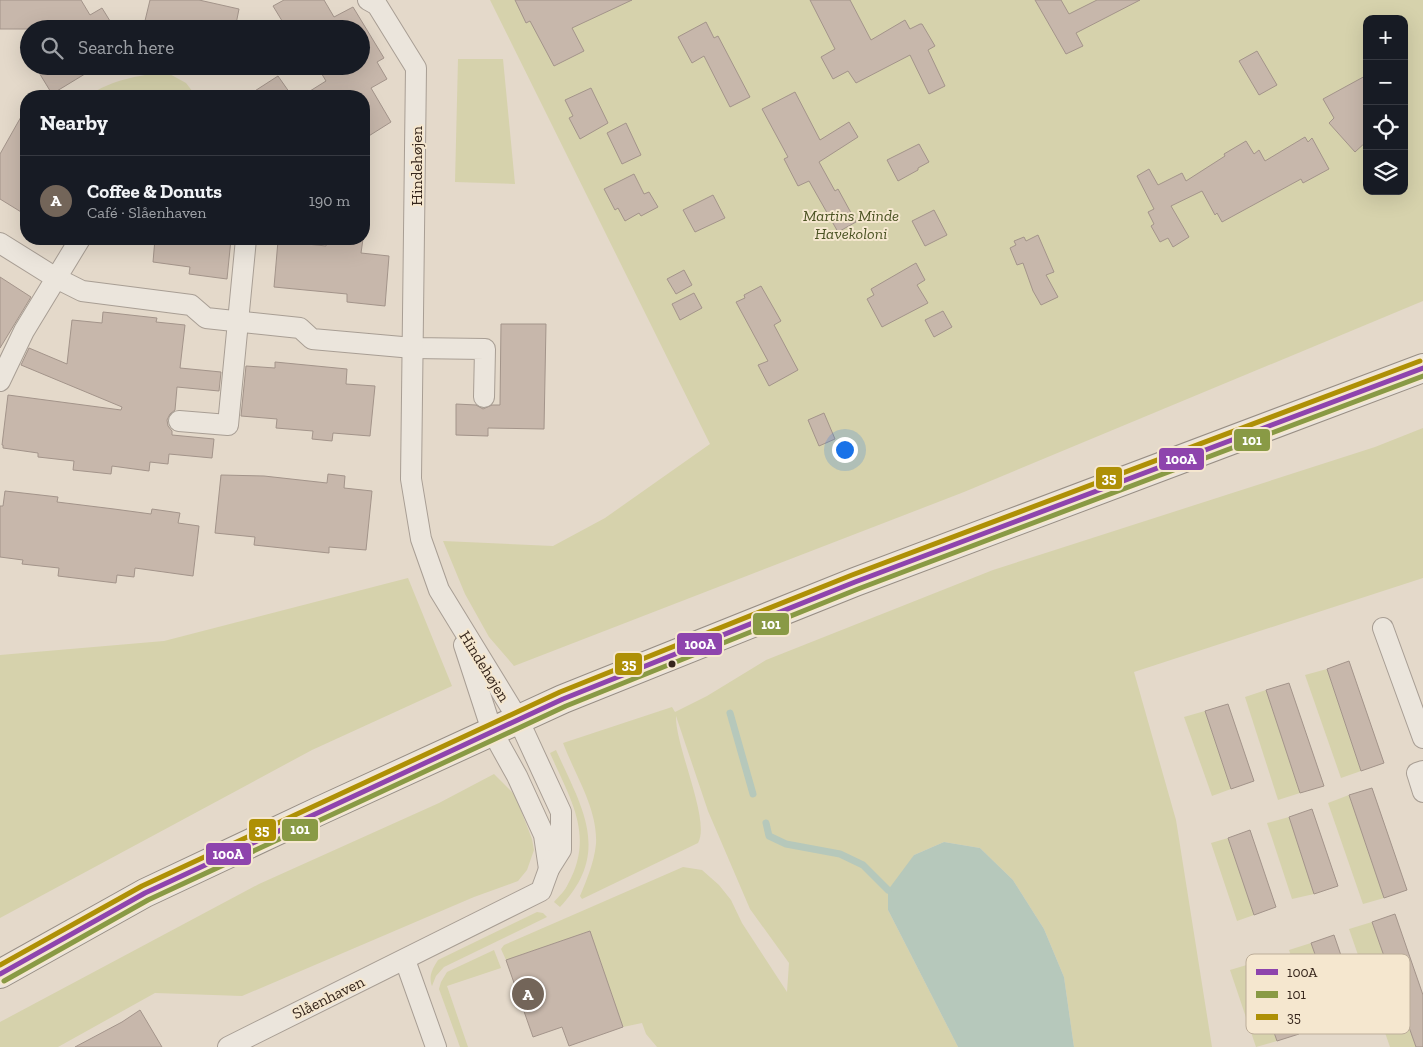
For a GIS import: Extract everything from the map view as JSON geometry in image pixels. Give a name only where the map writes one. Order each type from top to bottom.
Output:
[{"type":"main road","points":[[0,974],[144,893],[518,719],[622,675],[855,582],[1423,368]]},
{"type":"street","name":"Hindehøjen","points":[[368,0],[378,5],[416,68],[411,479],[420,539],[439,590],[518,719]]},
{"type":"street","points":[[0,243],[56,278],[82,291],[191,305],[206,318],[300,328],[312,339],[414,348],[485,349],[484,396]]},
{"type":"street","points":[[0,381],[24,331],[76,245]]},
{"type":"street","points":[[180,421],[228,425],[245,245]]},
{"type":"street","name":"Hindehøjen","points":[[453,612],[492,731]]},
{"type":"street","points":[[1383,628],[1423,738]]},
{"type":"street","name":"Slåenhaven","points":[[228,1047],[253,1041],[404,960],[542,892],[549,869],[561,850],[561,812],[518,719]]},
{"type":"street","name":"Slåenhaven","points":[[492,731],[517,776],[544,835],[549,869]]},
{"type":"street","points":[[1423,771],[1416,773],[1423,792]]},
{"type":"street","points":[[404,960],[436,1047]]},
{"type":"green space","name":"Martins Minde Havekoloni","points":[[490,0],[1423,0],[1423,301],[964,492],[514,666],[489,637],[465,594],[443,541],[553,546],[605,518],[710,444]]},
{"type":"green space","points":[[458,59],[503,59],[515,184],[455,182]]},
{"type":"green space","points":[[171,75],[186,83],[191,90],[97,90],[135,77]]},
{"type":"green space","points":[[1423,428],[1423,578],[1134,672],[1176,820],[1212,1047],[1074,1047],[1064,977],[1044,929],[1013,880],[980,848],[944,842],[914,855],[888,910],[958,1047],[657,1047],[646,1034],[642,1023],[623,1027],[590,931],[506,960],[501,949],[504,945],[683,867],[702,870],[719,885],[731,900],[742,923],[787,992],[789,963],[750,909],[708,811],[676,716],[677,729],[700,818],[701,832],[698,843],[582,899],[580,896],[590,871],[595,851],[596,831],[590,805],[563,743],[672,707],[675,712],[707,696],[766,660],[993,570],[1375,447]]},
{"type":"green space","points":[[408,578],[452,686],[312,750],[0,918],[0,655],[164,641]]},
{"type":"green space","points":[[1327,669],[1361,771],[1341,778],[1305,675]]},
{"type":"green space","points":[[1266,690],[1300,793],[1278,800],[1245,697]]},
{"type":"green space","points":[[1205,711],[1231,789],[1212,796],[1184,717]]},
{"type":"green space","points":[[556,750],[582,811],[587,830],[588,848],[585,867],[576,887],[560,907],[554,902],[567,887],[576,866],[579,833],[577,817],[572,802],[550,753]]},
{"type":"green space","points":[[494,774],[515,795],[532,839],[534,850],[527,870],[518,881],[474,897],[242,996],[155,993],[58,1047],[0,1047],[0,1022],[259,884],[439,803]]},
{"type":"green space","points":[[1349,795],[1384,898],[1363,904],[1328,803]]},
{"type":"green space","points":[[1289,817],[1314,894],[1292,899],[1267,823]]},
{"type":"green space","points":[[1228,838],[1254,915],[1237,921],[1211,843]]},
{"type":"green space","points":[[537,912],[543,913],[547,917],[444,967],[436,976],[432,986],[431,975],[438,960]]},
{"type":"green space","points":[[1372,922],[1383,954],[1358,954],[1349,929]]},
{"type":"green space","points":[[1311,943],[1315,954],[1290,954],[1289,950]]},
{"type":"green space","points":[[494,950],[501,968],[447,986],[468,1047],[460,1047],[439,989],[441,982],[447,972]]},
{"type":"green space","points":[[1246,965],[1246,1017],[1230,970]]},
{"type":"green space","points":[[1410,1030],[1416,1047],[1390,1047],[1385,1034],[1410,1034]]},
{"type":"green space","points":[[1252,1034],[1275,1034],[1277,1041],[1256,1047]]},
{"type":"shaded area","points":[[944,842],[980,848],[1013,880],[1044,929],[1064,977],[1074,1047],[958,1047],[888,910],[888,890],[914,855]]},
{"type":"building","points":[[0,0],[81,0],[90,15],[102,8],[109,20],[20,20],[20,29],[0,29]]},
{"type":"building","points":[[150,0],[199,0],[239,9],[237,20],[145,20]]},
{"type":"building","points":[[284,0],[324,0],[334,17],[353,7],[361,20],[282,20],[273,6]]},
{"type":"building","points":[[515,0],[632,0],[572,28],[584,51],[554,66],[530,21],[526,23]]},
{"type":"building","points":[[810,0],[850,0],[871,40],[905,20],[910,29],[922,24],[935,46],[928,50],[945,86],[929,94],[910,55],[856,83],[848,71],[833,79],[821,57],[835,49]]},
{"type":"building","points":[[1035,0],[1061,0],[1069,14],[1097,0],[1140,0],[1076,33],[1083,46],[1066,54]]},
{"type":"building","points":[[706,22],[714,38],[718,36],[750,97],[730,107],[704,56],[692,63],[678,37]]},
{"type":"building","points":[[370,35],[384,58],[377,62],[387,79],[371,88],[391,122],[370,135],[370,90],[312,90],[326,81],[322,75],[370,75]]},
{"type":"building","points":[[1257,51],[1277,85],[1259,95],[1239,61]]},
{"type":"building","points":[[40,75],[83,75],[59,90],[50,90]]},
{"type":"building","points":[[278,76],[288,90],[256,90]]},
{"type":"building","points":[[1363,77],[1363,145],[1355,152],[1329,123],[1334,118],[1323,99]]},
{"type":"building","points":[[591,88],[608,123],[580,139],[569,118],[573,116],[565,100]]},
{"type":"building","points":[[795,92],[820,140],[849,122],[858,137],[819,162],[835,191],[838,189],[856,222],[838,232],[809,181],[798,186],[784,159],[788,157],[762,109]]},
{"type":"building","points":[[20,119],[20,211],[0,199],[0,154]]},
{"type":"building","points":[[626,123],[641,155],[622,164],[607,133]]},
{"type":"building","points":[[1305,137],[1308,142],[1312,138],[1329,169],[1303,183],[1301,179],[1222,222],[1217,213],[1215,215],[1202,191],[1171,206],[1189,237],[1173,247],[1168,238],[1160,242],[1151,226],[1154,224],[1148,212],[1154,209],[1137,176],[1149,169],[1158,185],[1182,173],[1186,181],[1246,141],[1254,154],[1259,150],[1265,161]]},
{"type":"building","points":[[919,144],[929,162],[898,181],[887,160]]},
{"type":"building","points":[[634,174],[644,194],[649,192],[658,207],[641,216],[639,213],[625,221],[618,208],[615,210],[604,189]]},
{"type":"building","points":[[713,195],[725,218],[695,232],[683,210]]},
{"type":"building","points":[[934,210],[947,235],[925,246],[912,221]]},
{"type":"building","points":[[1038,235],[1054,272],[1046,275],[1058,297],[1041,305],[1033,291],[1023,263],[1017,265],[1010,248],[1016,245],[1014,241],[1024,237],[1026,241]]},
{"type":"building","points":[[154,245],[230,245],[227,279],[189,274],[190,267],[153,262]]},
{"type":"building","points":[[278,245],[362,245],[361,253],[389,256],[385,306],[347,302],[347,294],[274,287]]},
{"type":"building","points":[[916,263],[925,280],[917,285],[928,303],[882,327],[867,299],[874,295],[871,289]]},
{"type":"building","points":[[684,270],[692,285],[676,294],[667,279]]},
{"type":"building","points":[[0,277],[31,297],[0,348]]},
{"type":"building","points":[[761,286],[781,321],[774,325],[798,370],[769,386],[758,365],[768,361],[736,302],[745,298],[744,295]]},
{"type":"building","points":[[694,293],[702,308],[680,320],[672,304]]},
{"type":"building","points":[[943,311],[952,327],[934,337],[925,320]]},
{"type":"building","points":[[103,312],[157,318],[156,322],[185,325],[180,368],[221,372],[219,391],[177,387],[175,410],[167,420],[172,435],[214,439],[212,458],[169,454],[168,464],[150,462],[149,471],[112,466],[111,474],[73,470],[74,461],[38,457],[38,453],[3,448],[8,395],[121,410],[122,407],[21,365],[29,348],[67,364],[72,320],[102,323]]},
{"type":"building","points":[[501,324],[546,324],[544,429],[488,428],[488,436],[456,435],[456,404],[476,405],[483,409],[492,405],[500,405]]},
{"type":"building","points":[[275,362],[347,369],[346,384],[375,386],[370,436],[333,433],[332,441],[312,439],[313,431],[276,428],[277,419],[241,416],[246,366],[275,368]]},
{"type":"building","points":[[824,413],[835,439],[819,446],[808,420]]},
{"type":"building","points":[[328,474],[345,476],[344,488],[372,491],[366,550],[329,547],[329,553],[254,545],[255,537],[215,533],[221,475],[264,476],[327,483]]},
{"type":"building","points":[[5,491],[58,497],[57,502],[151,514],[152,509],[180,513],[178,523],[199,526],[193,576],[135,568],[134,577],[117,575],[116,583],[58,576],[59,568],[22,564],[23,560],[0,557],[0,506],[3,506]]},
{"type":"building","points":[[1349,661],[1384,763],[1361,771],[1327,669]]},
{"type":"building","points":[[1289,683],[1324,786],[1300,793],[1266,690]]},
{"type":"building","points":[[1228,704],[1254,781],[1231,789],[1205,711]]},
{"type":"building","points":[[1372,788],[1407,890],[1384,898],[1349,795]]},
{"type":"building","points":[[1312,809],[1338,886],[1314,894],[1289,817]]},
{"type":"building","points":[[1250,830],[1276,907],[1254,915],[1228,838]]},
{"type":"building","points":[[1395,914],[1409,954],[1383,954],[1372,922]]},
{"type":"building","points":[[590,931],[623,1027],[569,1046],[562,1027],[533,1037],[506,960]]},
{"type":"building","points":[[1334,935],[1340,954],[1315,954],[1311,943]]},
{"type":"building","points":[[1410,957],[1423,995],[1423,1047],[1416,1047],[1410,1030]]},
{"type":"building","points":[[140,1010],[162,1047],[75,1047],[122,1022]]},
{"type":"building","points":[[1275,1034],[1299,1034],[1277,1041]]},
{"type":"waterway","points":[[730,713],[753,794]]},
{"type":"waterway","points":[[766,823],[769,836],[786,844],[840,854],[863,865],[888,890]]},
{"type":"transit line","name":"35","points":[[0,965],[142,886],[560,692],[852,575],[1420,361]]},
{"type":"transit line","name":"100A","points":[[0,974],[145,893],[563,699],[855,582],[1423,368]]},
{"type":"transit line","name":"101","points":[[4,981],[148,900],[566,706],[858,589],[1423,376]]},
{"type":"place","name":"Coffee & Donuts","points":[[528,994]]}]
